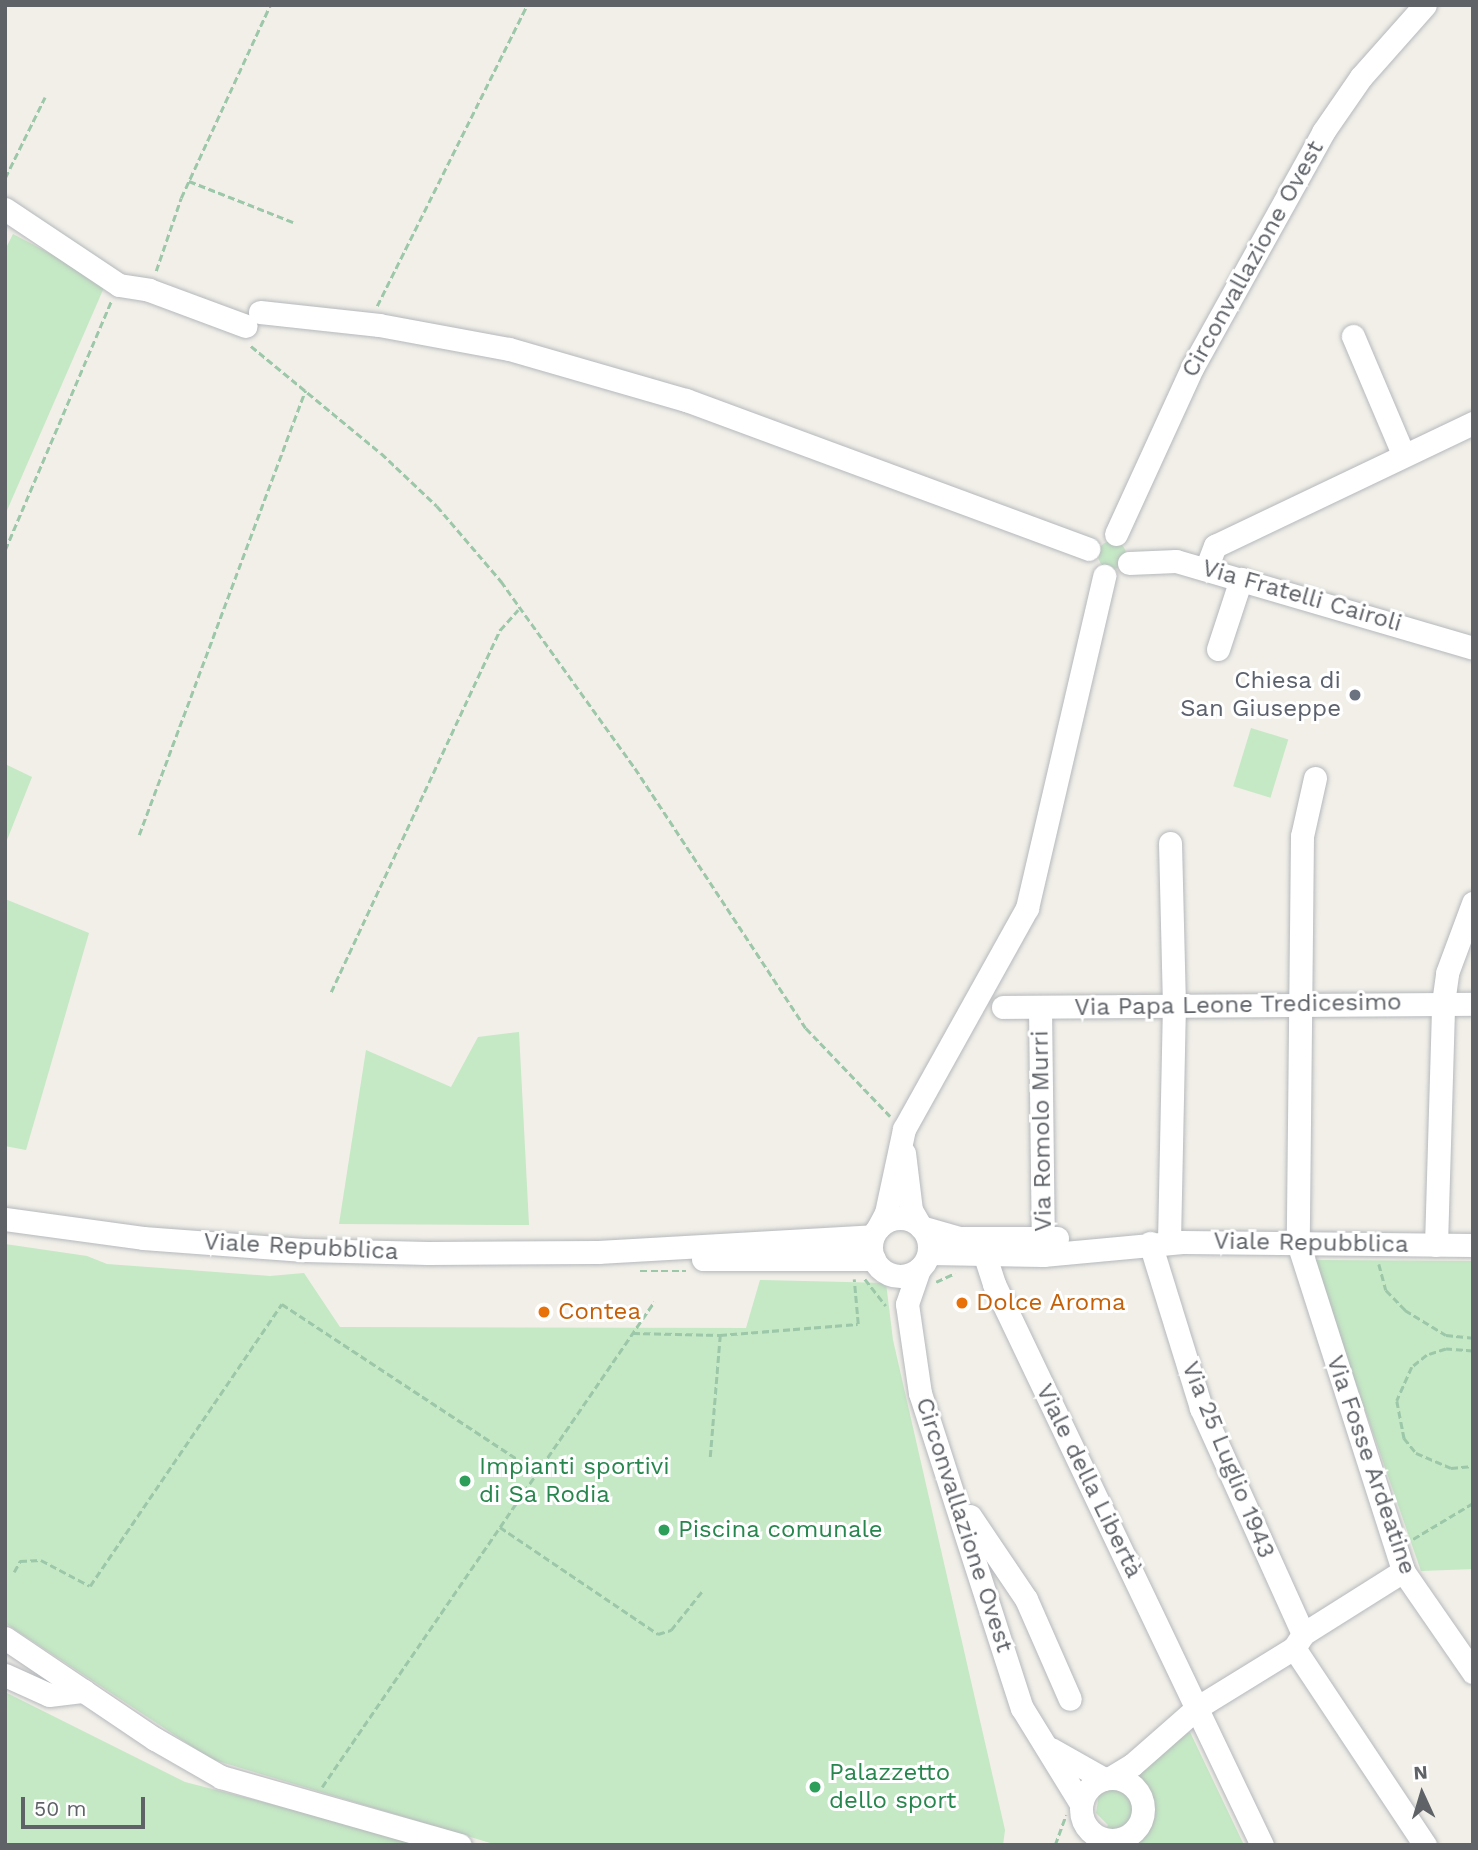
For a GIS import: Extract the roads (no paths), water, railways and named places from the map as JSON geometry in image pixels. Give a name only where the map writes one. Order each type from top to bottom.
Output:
[{"type":"street","name":"Circonvallazione Ovest","points":[[1116,534],[1193,366],[1323,132],[1361,77],[1424,5]]},
{"type":"street","points":[[5,209],[119,285],[149,290],[253,319],[379,325],[509,349],[686,400],[1088,549]]},
{"type":"street","points":[[1353,336],[1403,454]]},
{"type":"street","points":[[1206,569],[1215,546],[1473,422]]},
{"type":"street","points":[[1116,534],[1129,548],[1129,563],[1119,574],[1104,576],[1092,568],[1088,549],[1096,537],[1116,534]]},
{"type":"street","name":"Via Fratelli Cairoli","points":[[1129,563],[1176,561],[1473,648]]},
{"type":"street","points":[[903,1134],[911,1210],[921,1227],[924,1261],[901,1276],[879,1265],[876,1232],[903,1134],[1027,908],[1104,576]]},
{"type":"street","points":[[1218,649],[1241,579]]},
{"type":"street","name":"Via Fosse Ardeatine","points":[[1315,778],[1303,836],[1298,1243],[1403,1572],[1473,1672]]},
{"type":"street","name":"Via 25 Luglio 1943","points":[[1170,843],[1174,1006],[1160,1243],[1201,1408],[1298,1641],[1425,1845]]},
{"type":"street","points":[[1436,1245],[1443,1003],[1447,973],[1473,903]]},
{"type":"street","name":"Via Papa Leone Tredicesimo","points":[[1003,1007],[1473,1004]]},
{"type":"street","name":"Via Romolo Murri","points":[[1041,1007],[1043,1246]]},
{"type":"street","name":"Viale Repubblica","points":[[5,1219],[143,1238],[304,1250],[598,1252],[738,1261],[879,1265]]},
{"type":"street","points":[[876,1232],[895,1219],[921,1227]]},
{"type":"street","name":"Viale Repubblica","points":[[921,1227],[959,1238],[1043,1246]]},
{"type":"street","name":"Viale Repubblica","points":[[598,1252],[876,1232]]},
{"type":"street","name":"Viale Repubblica","points":[[924,1261],[1043,1246],[1160,1243],[1473,1245]]},
{"type":"street","name":"Viale della Libertà","points":[[984,1253],[994,1284],[1262,1845]]},
{"type":"street","name":"Circonvallazione Ovest","points":[[907,1304],[924,1261]]},
{"type":"street","name":"Circonvallazione Ovest","points":[[879,1265],[907,1304],[920,1393],[956,1496],[1023,1708],[1040,1741],[1081,1804]]},
{"type":"street","points":[[956,1496],[1034,1619],[1070,1699]]},
{"type":"street","points":[[1140,1821],[1126,1836],[1100,1840],[1081,1804],[1086,1790],[1132,1765],[1198,1707],[1403,1572]]},
{"type":"street","points":[[999,1632],[1034,1619]]},
{"type":"street","points":[[5,1638],[220,1777],[460,1845]]},
{"type":"street","points":[[5,1675],[49,1695],[85,1692]]},
{"type":"street","points":[[1150,1845],[1140,1821],[1139,1794],[1163,1736]]},
{"type":"street","name":"Circonvallazione Ovest","points":[[1040,1741],[1071,1763],[1107,1778]]},
{"type":"street","points":[[1107,1778],[1124,1780],[1139,1794]]},
{"type":"place","name":"Chiesa di San Giuseppe","points":[[1355,695]]},
{"type":"place","name":"Dolce Aroma","points":[[962,1303]]},
{"type":"place","name":"Contea","points":[[544,1312]]},
{"type":"place","name":"Impianti sportivi di Sa Rodia","points":[[465,1481]]},
{"type":"place","name":"Piscina comunale","points":[[664,1530]]},
{"type":"place","name":"Palazzetto dello sport","points":[[815,1787]]}]
